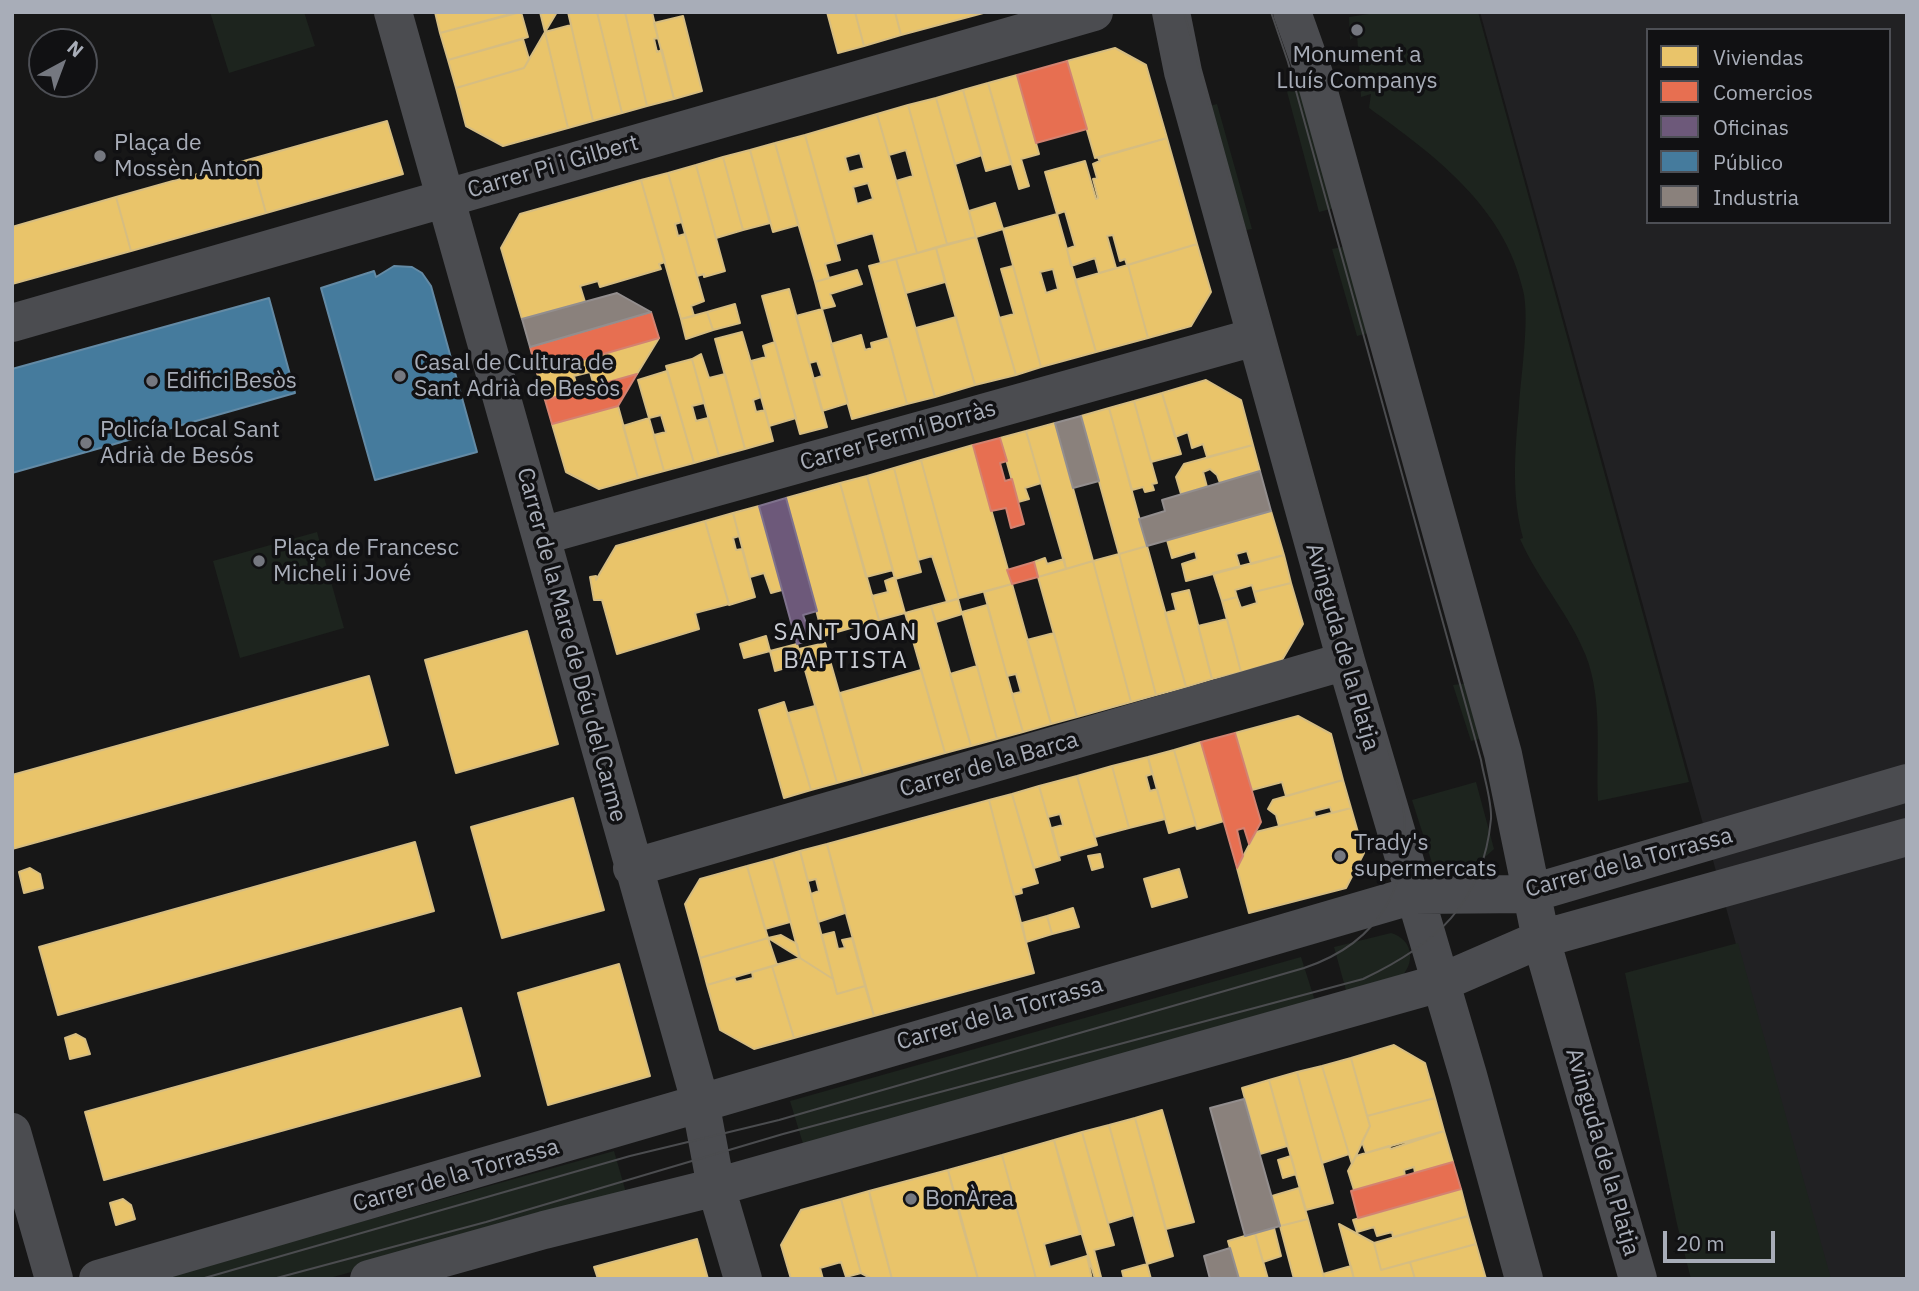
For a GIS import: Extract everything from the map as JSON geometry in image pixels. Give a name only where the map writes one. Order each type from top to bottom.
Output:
[{"type":"street","name":"Carrer de la Mare de Déu del Carme","points":[[393,12],[700,1101],[716,1187],[743,1279]]},
{"type":"street","name":"Carrer Pi i Gilbert","points":[[12,323],[1094,12]]},
{"type":"street","name":"Avinguda de la Platja","points":[[1171,12],[1183,72],[1255,337],[1524,1279]]},
{"type":"street","name":"Avinguda de la Platja","points":[[1292,12],[1314,74],[1503,754],[1529,894],[1638,1279]]},
{"type":"street","name":"Carrer Fermí Borràs","points":[[541,536],[1255,337]]},
{"type":"street","name":"Carrer de la Barca","points":[[632,867],[1346,662]]},
{"type":"street","name":"Carrer de la Torrassa","points":[[98,1279],[524,1157],[700,1101],[1414,895],[1529,894],[1907,783]]},
{"type":"street","name":"Carrer de la Torrassa","points":[[369,1279],[544,1230],[716,1187],[1440,984],[1511,950],[1541,939],[1907,837]]},
{"type":"street","points":[[12,1132],[54,1279]]},
{"type":"shaded area","points":[[210,12],[304,12],[315,46],[229,73]]},
{"type":"shaded area","points":[[1382,12],[1478,12],[1689,782],[1598,801],[1597,709],[1586,656],[1520,539],[1523,538],[1515,472],[1525,331],[1523,290],[1514,260],[1483,208],[1441,164],[1369,108],[1371,94],[1361,97],[1357,34],[1350,40],[1349,17]]},
{"type":"shaded area","points":[[1480,12],[1907,12],[1907,1279],[1828,1279]]},
{"type":"shaded area","points":[[1302,80],[1338,207],[1319,212],[1285,84]]},
{"type":"shaded area","points":[[1217,104],[1252,229],[1235,232],[1201,108]]},
{"type":"shaded area","points":[[1347,246],[1372,332],[1357,336],[1332,249]]},
{"type":"shaded area","points":[[317,532],[344,628],[240,658],[213,561]]},
{"type":"shaded area","points":[[1468,683],[1483,738],[1471,741],[1453,685]]},
{"type":"shaded area","points":[[1476,782],[1494,849],[1473,864],[1459,869],[1433,866],[1412,800]]},
{"type":"shaded area","points":[[1391,933],[1404,940],[1410,951],[1409,964],[1402,976],[1347,994],[1334,947]]},
{"type":"shaded area","points":[[1738,943],[1831,1279],[1691,1279],[1625,973]]},
{"type":"shaded area","points":[[1301,957],[1316,1004],[804,1147],[790,1101]]},
{"type":"shaded area","points":[[614,1151],[627,1196],[326,1279],[157,1279]]},
{"type":"building: Viviendas","points":[[435,12],[518,12],[440,33]]},
{"type":"building: Viviendas","points":[[521,12],[528,37],[448,60],[440,33]]},
{"type":"building: Viviendas","points":[[540,12],[557,12],[545,32]]},
{"type":"building: Viviendas","points":[[568,12],[597,12],[622,113],[593,121]]},
{"type":"building: Viviendas","points":[[597,12],[625,12],[647,106],[622,113]]},
{"type":"building: Viviendas","points":[[625,12],[652,12],[658,38],[654,39],[657,52],[662,50],[674,99],[647,106]]},
{"type":"building: Viviendas","points":[[827,12],[855,12],[864,46],[838,53]]},
{"type":"building: Viviendas","points":[[855,12],[895,12],[901,35],[864,46]]},
{"type":"building: Viviendas","points":[[895,12],[987,12],[901,35]]},
{"type":"building: Viviendas","points":[[683,16],[702,91],[674,99],[654,23]]},
{"type":"building: Viviendas","points":[[571,25],[593,121],[568,128],[545,32]]},
{"type":"building: Viviendas","points":[[545,32],[568,128],[503,146],[466,126],[456,88],[524,68]]},
{"type":"building: Viviendas","points":[[523,39],[529,59],[524,68],[456,88],[448,60]]},
{"type":"building: Viviendas","points":[[1115,48],[1146,65],[1167,138],[1095,158],[1067,61]]},
{"type":"building: Viviendas","points":[[1017,75],[1039,154],[1021,159],[1029,186],[1019,189],[988,83]]},
{"type":"building: Viviendas","points":[[988,83],[1011,164],[986,171],[963,90]]},
{"type":"building: Viviendas","points":[[963,90],[982,155],[955,164],[936,98]]},
{"type":"building: Viviendas","points":[[936,98],[976,237],[947,244],[908,105]]},
{"type":"building: Viviendas","points":[[908,105],[947,244],[917,253],[896,181],[913,176],[906,150],[889,155],[877,114]]},
{"type":"building: Viviendas","points":[[877,114],[917,253],[881,263],[873,233],[836,244],[805,135]],"holes":[[[860,153],[864,168],[849,172],[845,157]],[[868,183],[873,199],[857,204],[853,187]]]},
{"type":"building: Viviendas","points":[[387,121],[403,174],[266,213],[251,159]]},
{"type":"building: Viviendas","points":[[805,135],[840,260],[825,264],[829,278],[815,282],[775,143]]},
{"type":"building: Viviendas","points":[[1167,138],[1197,244],[1127,265],[1125,259],[1120,261],[1113,235],[1107,236],[1116,268],[1099,273],[1095,258],[1071,266],[1067,249],[1075,246],[1065,211],[1057,214],[1045,172],[1085,161],[1096,199],[1098,198],[1093,179],[1097,178],[1093,164],[1100,161],[1098,158]]},
{"type":"building: Viviendas","points":[[775,143],[798,225],[773,232],[750,150]]},
{"type":"building: Viviendas","points":[[750,150],[770,223],[743,230],[723,157]]},
{"type":"building: Viviendas","points":[[723,157],[743,230],[716,238],[696,165]]},
{"type":"building: Viviendas","points":[[251,159],[266,213],[131,251],[116,197]]},
{"type":"building: Viviendas","points":[[696,165],[725,271],[704,277],[704,274],[697,276],[668,173]]},
{"type":"building: Viviendas","points":[[668,173],[682,222],[675,224],[678,236],[685,234],[704,301],[691,306],[694,316],[681,319],[641,180]]},
{"type":"building: Viviendas","points":[[641,180],[665,262],[659,264],[661,269],[600,287],[598,281],[580,286],[585,302],[522,319],[501,248],[520,214]]},
{"type":"building: Viviendas","points":[[116,197],[131,251],[12,284],[12,227]]},
{"type":"building: Viviendas","points":[[995,203],[1003,229],[976,237],[969,211]]},
{"type":"building: Viviendas","points":[[1057,214],[1096,352],[1041,367],[1003,229]],"holes":[[[1053,269],[1058,289],[1046,293],[1040,272]]]},
{"type":"building: Viviendas","points":[[976,237],[1016,375],[975,385],[936,248]]},
{"type":"building: Viviendas","points":[[1197,244],[1211,292],[1191,326],[1148,338],[1128,265]]},
{"type":"building: Viviendas","points":[[936,248],[945,282],[906,293],[896,259]]},
{"type":"building: Viviendas","points":[[896,259],[935,397],[907,404],[869,266]]},
{"type":"building: Viviendas","points":[[1128,265],[1148,338],[1096,352],[1075,280]]},
{"type":"building: Viviendas","points":[[1013,266],[1041,367],[1016,375],[999,318],[1014,314],[1001,269]]},
{"type":"building: Viviendas","points":[[857,270],[862,284],[830,294],[835,306],[822,309],[815,282]]},
{"type":"building: Viviendas","points":[[789,289],[827,427],[800,434],[762,296]]},
{"type":"building: Viviendas","points":[[735,304],[740,323],[713,330],[707,312]]},
{"type":"building: Viviendas","points":[[822,309],[848,403],[822,411],[813,379],[822,376],[817,361],[809,363],[796,316]]},
{"type":"building: Viviendas","points":[[707,312],[713,330],[686,339],[681,319]]},
{"type":"building: Viviendas","points":[[956,317],[975,385],[935,397],[916,328]]},
{"type":"building: Viviendas","points":[[742,332],[761,397],[753,400],[756,412],[765,410],[773,441],[745,449],[715,339]]},
{"type":"building: Viviendas","points":[[861,335],[865,350],[872,348],[871,343],[889,338],[907,404],[852,419],[831,344]]},
{"type":"building: Viviendas","points":[[659,338],[637,374],[594,386],[590,372],[574,376],[578,391],[545,400],[537,373]]},
{"type":"building: Viviendas","points":[[775,342],[796,418],[769,426],[751,361],[766,357],[763,346]]},
{"type":"building: Viviendas","points":[[701,354],[709,378],[725,374],[745,449],[719,456],[692,359]]},
{"type":"building: Viviendas","points":[[692,359],[704,403],[692,406],[696,421],[708,418],[719,456],[694,463],[666,366]]},
{"type":"building: Viviendas","points":[[667,371],[694,463],[664,471],[654,435],[666,432],[661,415],[649,418],[638,380]]},
{"type":"building: Viviendas","points":[[1206,380],[1241,400],[1253,445],[1207,457],[1203,444],[1192,448],[1188,432],[1175,437],[1162,393]]},
{"type":"building: Viviendas","points":[[1162,393],[1181,454],[1151,462],[1134,401]]},
{"type":"building: Viviendas","points":[[1134,401],[1157,483],[1152,484],[1154,490],[1145,492],[1143,487],[1132,490],[1109,408]]},
{"type":"building: Viviendas","points":[[618,406],[638,478],[599,489],[566,472],[552,424]]},
{"type":"building: Viviendas","points":[[1109,408],[1147,546],[1119,554],[1081,416]]},
{"type":"building: Viviendas","points":[[649,418],[664,471],[638,478],[623,426]]},
{"type":"building: Viviendas","points":[[1055,423],[1093,561],[1066,569],[1026,431]]},
{"type":"building: Viviendas","points":[[1026,431],[1041,483],[1025,488],[1029,499],[1018,502],[1000,438]]},
{"type":"building: Viviendas","points":[[973,445],[1012,584],[959,598],[921,460]]},
{"type":"building: Viviendas","points":[[1253,445],[1260,471],[1220,483],[1217,475],[1210,469],[1203,472],[1207,487],[1181,494],[1176,477],[1184,464]]},
{"type":"building: Viviendas","points":[[921,460],[959,598],[947,602],[932,556],[918,560],[894,468]]},
{"type":"building: Viviendas","points":[[894,468],[921,572],[895,579],[867,476]]},
{"type":"building: Viviendas","points":[[867,476],[893,570],[866,577],[840,483]]},
{"type":"building: Viviendas","points":[[840,483],[879,620],[823,636],[786,498]]},
{"type":"building: Viviendas","points":[[759,506],[782,590],[771,593],[764,573],[750,577],[733,513]]},
{"type":"building: Viviendas","points":[[1271,511],[1284,555],[1251,564],[1247,551],[1236,554],[1240,567],[1186,581],[1182,564],[1197,559],[1195,551],[1172,558],[1167,540]]},
{"type":"building: Viviendas","points":[[733,513],[739,536],[733,538],[736,550],[742,549],[755,597],[729,605],[705,521]]},
{"type":"building: Viviendas","points":[[705,521],[729,604],[695,613],[699,629],[617,654],[602,600],[594,600],[590,577],[596,576],[596,580],[616,546]]},
{"type":"building: Viviendas","points":[[1147,546],[1186,687],[1156,695],[1119,554]]},
{"type":"building: Viviendas","points":[[1119,554],[1156,695],[1131,702],[1093,561]]},
{"type":"building: Viviendas","points":[[1284,555],[1291,583],[1254,592],[1252,585],[1235,590],[1237,597],[1222,601],[1213,573]]},
{"type":"building: Viviendas","points":[[1045,558],[1047,564],[1064,559],[1066,569],[1038,577],[1034,562]]},
{"type":"building: Viviendas","points":[[1093,561],[1131,702],[1077,717],[1038,577]]},
{"type":"building: Viviendas","points":[[895,577],[905,613],[879,620],[872,596],[888,592],[885,581]]},
{"type":"building: Viviendas","points":[[1291,583],[1303,624],[1282,660],[1241,672],[1222,601],[1237,597],[1241,608],[1257,603],[1254,592]]},
{"type":"building: Viviendas","points":[[1012,584],[1051,724],[1023,732],[1012,694],[1021,692],[1016,674],[1007,676],[984,592]]},
{"type":"building: Viviendas","points":[[1189,590],[1212,679],[1186,687],[1165,613],[1176,610],[1172,594]]},
{"type":"building: Viviendas","points":[[958,599],[962,614],[936,622],[931,606]]},
{"type":"building: Viviendas","points":[[987,605],[1023,732],[997,739],[962,612]]},
{"type":"building: Viviendas","points":[[931,606],[971,746],[945,753],[905,613]]},
{"type":"building: Viviendas","points":[[1227,619],[1241,672],[1212,679],[1198,626]]},
{"type":"building: Viviendas","points":[[527,631],[558,744],[456,773],[425,660]]},
{"type":"building: Viviendas","points":[[1054,633],[1077,717],[1051,724],[1027,640]]},
{"type":"building: Viviendas","points":[[766,636],[770,651],[744,658],[740,644]]},
{"type":"building: Viviendas","points":[[825,643],[863,776],[837,783],[799,649]]},
{"type":"building: Viviendas","points":[[797,644],[803,663],[775,671],[770,651]]},
{"type":"building: Viviendas","points":[[977,666],[997,739],[971,746],[950,674]]},
{"type":"building: Viviendas","points":[[921,670],[945,753],[863,776],[840,693]]},
{"type":"building: Viviendas","points":[[369,676],[388,745],[12,849],[12,775]]},
{"type":"building: Viviendas","points":[[784,702],[811,790],[784,798],[759,710]]},
{"type":"building: Viviendas","points":[[815,706],[837,783],[811,790],[788,713]]},
{"type":"building: Viviendas","points":[[1298,716],[1331,734],[1343,780],[1286,796],[1282,782],[1252,790],[1235,733]]},
{"type":"building: Viviendas","points":[[1201,742],[1224,821],[1197,829],[1174,750]]},
{"type":"building: Viviendas","points":[[1174,750],[1196,825],[1169,833],[1148,757]]},
{"type":"building: Viviendas","points":[[1148,757],[1152,774],[1146,776],[1150,791],[1157,789],[1165,819],[1129,828],[1112,766]]},
{"type":"building: Viviendas","points":[[1112,766],[1129,828],[1095,837],[1077,776]]},
{"type":"building: Viviendas","points":[[1077,776],[1097,845],[1059,856],[1052,828],[1063,825],[1060,814],[1048,817],[1039,786]]},
{"type":"building: Viviendas","points":[[1343,780],[1351,808],[1332,813],[1330,807],[1314,811],[1315,817],[1279,826],[1276,815],[1268,809],[1273,800]]},
{"type":"building: Viviendas","points":[[1039,786],[1060,860],[1034,868],[1012,794]]},
{"type":"building: Viviendas","points":[[1012,794],[1038,883],[1021,888],[1022,893],[1014,895],[989,800]]},
{"type":"building: Viviendas","points":[[573,798],[604,910],[502,938],[471,827]]},
{"type":"building: Viviendas","points":[[989,800],[1034,973],[874,1016],[827,844]]},
{"type":"building: Viviendas","points":[[1351,808],[1364,853],[1346,888],[1249,913],[1237,868],[1256,832]]},
{"type":"building: Viviendas","points":[[415,842],[434,911],[58,1015],[39,947]]},
{"type":"building: Viviendas","points":[[827,844],[845,913],[818,922],[811,894],[819,891],[816,879],[808,881],[800,851]]},
{"type":"building: Viviendas","points":[[800,851],[833,979],[800,958],[773,859]]},
{"type":"building: Viviendas","points":[[1100,854],[1103,867],[1092,870],[1088,856]]},
{"type":"building: Viviendas","points":[[773,859],[790,922],[765,929],[747,866]]},
{"type":"building: Viviendas","points":[[747,866],[768,938],[700,958],[685,904],[700,879]]},
{"type":"building: Viviendas","points":[[30,868],[40,874],[43,888],[24,893],[19,872]]},
{"type":"building: Viviendas","points":[[1179,869],[1187,897],[1152,907],[1144,879]]},
{"type":"building: Viviendas","points":[[1073,908],[1079,927],[1052,934],[1047,916]]},
{"type":"building: Viviendas","points":[[1047,916],[1052,934],[1026,942],[1022,923]]},
{"type":"building: Viviendas","points":[[834,932],[838,949],[845,948],[842,940],[852,938],[865,986],[837,994],[822,935]]},
{"type":"building: Viviendas","points":[[781,935],[797,944],[800,958],[768,938]]},
{"type":"building: Viviendas","points":[[768,938],[777,965],[707,985],[700,958]]},
{"type":"building: Viviendas","points":[[800,958],[833,979],[837,994],[865,986],[874,1016],[794,1038],[772,966]]},
{"type":"building: Viviendas","points":[[619,964],[650,1076],[548,1105],[518,993]]},
{"type":"building: Viviendas","points":[[772,966],[794,1038],[754,1049],[720,1030],[707,985],[734,977],[736,982],[753,978],[752,972]]},
{"type":"building: Viviendas","points":[[461,1008],[480,1076],[104,1180],[85,1112]]},
{"type":"building: Viviendas","points":[[76,1034],[85,1039],[90,1054],[70,1059],[65,1038]]},
{"type":"building: Viviendas","points":[[1394,1045],[1425,1063],[1435,1098],[1367,1116],[1351,1058]]},
{"type":"building: Viviendas","points":[[1351,1058],[1370,1126],[1352,1164],[1322,1066]]},
{"type":"building: Viviendas","points":[[1322,1066],[1349,1154],[1322,1163],[1297,1072]]},
{"type":"building: Viviendas","points":[[1297,1072],[1333,1203],[1306,1210],[1269,1080]]},
{"type":"building: Viviendas","points":[[1269,1080],[1287,1146],[1260,1154],[1242,1088]]},
{"type":"building: Viviendas","points":[[1435,1098],[1444,1131],[1366,1153],[1362,1142],[1370,1126],[1367,1116]]},
{"type":"building: Viviendas","points":[[1162,1110],[1194,1222],[1166,1229],[1135,1118]]},
{"type":"building: Viviendas","points":[[1135,1118],[1173,1256],[1147,1264],[1109,1125]]},
{"type":"building: Viviendas","points":[[1109,1125],[1134,1215],[1108,1223],[1082,1132]]},
{"type":"building: Viviendas","points":[[1444,1131],[1453,1162],[1415,1173],[1414,1167],[1404,1170],[1405,1176],[1354,1190],[1348,1171],[1356,1156],[1389,1146],[1391,1149]]},
{"type":"building: Viviendas","points":[[1082,1132],[1114,1245],[1094,1250],[1101,1277],[1095,1279],[1054,1140]]},
{"type":"building: Viviendas","points":[[1054,1140],[1080,1234],[1044,1244],[1050,1267],[1087,1256],[1092,1279],[1036,1279],[1002,1155]]},
{"type":"building: Viviendas","points":[[1002,1155],[1036,1279],[978,1279],[961,1221],[948,1170]]},
{"type":"building: Viviendas","points":[[1291,1156],[1296,1174],[1283,1178],[1278,1160]]},
{"type":"building: Viviendas","points":[[948,1170],[978,1279],[892,1279],[869,1191]]},
{"type":"building: Viviendas","points":[[1299,1188],[1308,1219],[1280,1226],[1272,1196]]},
{"type":"building: Viviendas","points":[[1461,1189],[1468,1216],[1393,1237],[1392,1232],[1377,1236],[1374,1227],[1357,1232],[1353,1220]]},
{"type":"building: Viviendas","points":[[869,1191],[892,1279],[872,1279],[861,1273],[847,1223],[841,1199]]},
{"type":"building: Viviendas","points":[[123,1199],[131,1205],[135,1219],[116,1225],[110,1203]]},
{"type":"building: Viviendas","points":[[841,1199],[861,1273],[846,1277],[841,1262],[820,1268],[823,1279],[791,1279],[781,1245],[801,1210]]},
{"type":"building: Viviendas","points":[[1468,1216],[1476,1244],[1381,1270],[1374,1243]]},
{"type":"building: Viviendas","points":[[1308,1219],[1325,1279],[1294,1279],[1280,1226]]},
{"type":"building: Viviendas","points":[[1339,1224],[1374,1243],[1381,1270],[1410,1262],[1415,1279],[1354,1279]]},
{"type":"building: Viviendas","points":[[1274,1228],[1281,1256],[1263,1262],[1255,1233]]},
{"type":"building: Viviendas","points":[[1255,1233],[1268,1279],[1239,1279],[1228,1241]]},
{"type":"building: Viviendas","points":[[697,1239],[708,1279],[598,1279],[594,1267]]},
{"type":"building: Viviendas","points":[[1476,1244],[1486,1279],[1415,1279],[1410,1262]]},
{"type":"building: Viviendas","points":[[1147,1264],[1151,1279],[1124,1279],[1122,1271]]},
{"type":"building: Viviendas","points":[[1351,1266],[1354,1279],[1325,1279],[1323,1274]]},
{"type":"building: Comercios","points":[[1067,61],[1087,129],[1036,143],[1017,75]]},
{"type":"building: Comercios","points":[[651,312],[659,338],[537,373],[530,347]]},
{"type":"building: Comercios","points":[[637,374],[618,406],[552,424],[545,400]]},
{"type":"building: Comercios","points":[[1000,438],[1007,461],[1000,463],[1005,481],[1012,479],[1024,524],[1011,528],[1006,508],[991,511],[973,445]]},
{"type":"building: Comercios","points":[[1034,562],[1038,577],[1012,584],[1007,570]]},
{"type":"building: Comercios","points":[[1235,733],[1261,822],[1249,844],[1244,828],[1237,830],[1243,856],[1237,868],[1201,742]]},
{"type":"building: Comercios","points":[[1453,1162],[1461,1189],[1358,1218],[1351,1191]]},
{"type":"building: Oficinas","points":[[786,498],[817,611],[803,615],[812,639],[797,644],[759,506]]},
{"type":"building: Público","name":"Casal de Cultura de Sant Adrià de Besòs","points":[[394,266],[412,267],[422,273],[431,286],[477,452],[375,480],[321,288],[374,271],[376,277]]},
{"type":"building: Público","name":"Edifici Besòs","points":[[269,298],[295,393],[12,473],[12,369]]},
{"type":"building: Industria","points":[[617,293],[651,312],[530,347],[522,319]]},
{"type":"building: Industria","points":[[1081,416],[1099,481],[1073,488],[1055,423]]},
{"type":"building: Industria","points":[[1260,471],[1271,511],[1147,546],[1139,519],[1165,511],[1162,500]]},
{"type":"building: Industria","points":[[1244,1099],[1280,1226],[1245,1236],[1210,1108]]},
{"type":"building: Industria","points":[[1230,1248],[1239,1279],[1210,1279],[1204,1256]]},
{"type":"tram line","points":[[201,1279],[630,1156],[779,1120],[1304,968],[1331,957],[1354,942],[1372,925],[1397,883],[1405,832],[1403,803],[1184,12]]},
{"type":"tram line","points":[[273,1279],[486,1222],[783,1134],[1363,979],[1412,952],[1451,918],[1478,875],[1491,819],[1489,797],[1288,62],[1271,12]]},
{"type":"place","name":"Monument a Lluís Companys","points":[[1357,30]]},
{"type":"place","name":"Plaça de Mossèn Anton","points":[[100,156]]},
{"type":"place","name":"Casal de Cultura de Sant Adrià de Besòs","points":[[400,376]]},
{"type":"place","name":"Edifici Besòs","points":[[152,381]]},
{"type":"place","name":"Policía Local Sant Adrià de Besós","points":[[86,443]]},
{"type":"place","name":"Plaça de Francesc Micheli i Jové","points":[[259,561]]},
{"type":"place","name":"Trady's supermercats","points":[[1340,856]]},
{"type":"place","name":"BonÀrea","points":[[911,1199]]},
{"type":"district","name":"SANT JOAN BAPTISTA","points":[[846,647]]}]
